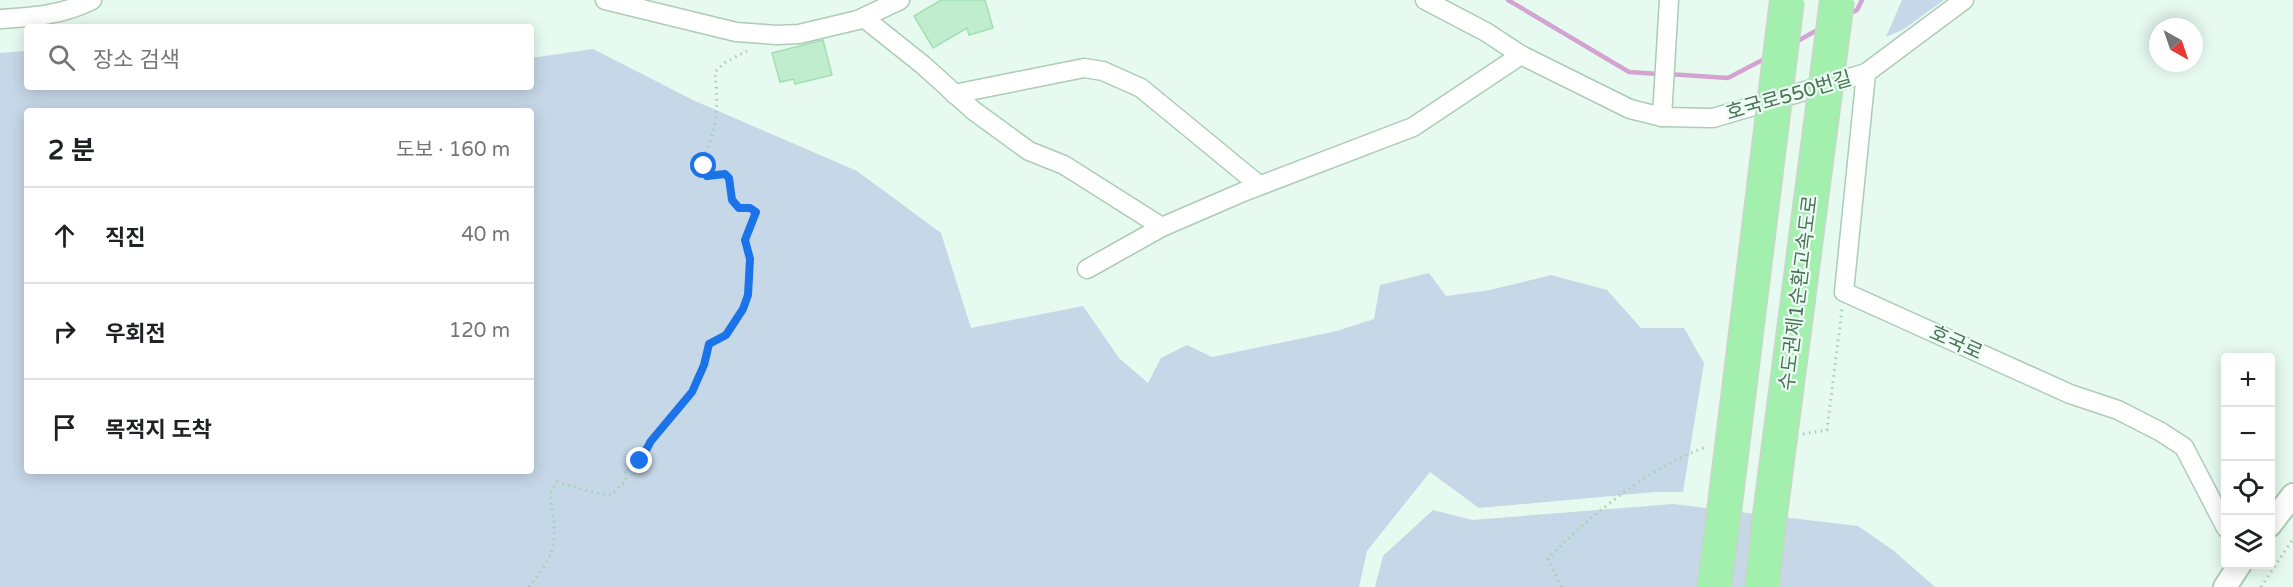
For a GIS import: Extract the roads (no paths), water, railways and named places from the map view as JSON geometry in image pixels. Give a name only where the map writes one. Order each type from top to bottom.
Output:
[{"type":"highway","points":[[1714,587],[1787,0]]},
{"type":"highway","name":"수도권제1순환고속도로","points":[[1762,587],[1837,0]]},
{"type":"street","points":[[0,19],[39,16],[80,6],[92,0]]},
{"type":"street","points":[[605,0],[736,32],[777,35],[799,34],[864,18],[900,0]]},
{"type":"street","name":"호국로550번길","points":[[1425,0],[1486,32],[1521,55],[1630,110],[1662,117],[1713,118],[1866,73],[1964,0]]},
{"type":"street","points":[[1662,117],[1670,0]]},
{"type":"street","points":[[864,18],[923,65],[974,111],[1029,151],[1064,165],[1162,227]]},
{"type":"street","points":[[1087,269],[1162,227],[1259,185],[1413,127],[1521,55]]},
{"type":"street","points":[[954,94],[1084,68],[1103,71],[1141,88],[1259,185]]},
{"type":"street","name":"호국로","points":[[1866,73],[1844,292],[2070,394],[2118,410],[2161,432],[2184,447],[2221,518]]},
{"type":"street","points":[[2275,520],[2293,495]]},
{"type":"street","points":[[2225,587],[2237,569]]},
{"type":"waterway","points":[[1508,0],[1629,72],[1659,74]]},
{"type":"waterway","points":[[1847,15],[1857,10],[1862,0]]},
{"type":"waterway","points":[[1794,43],[1821,28]]},
{"type":"waterway","points":[[1668,74],[1728,78],[1768,57]]}]
